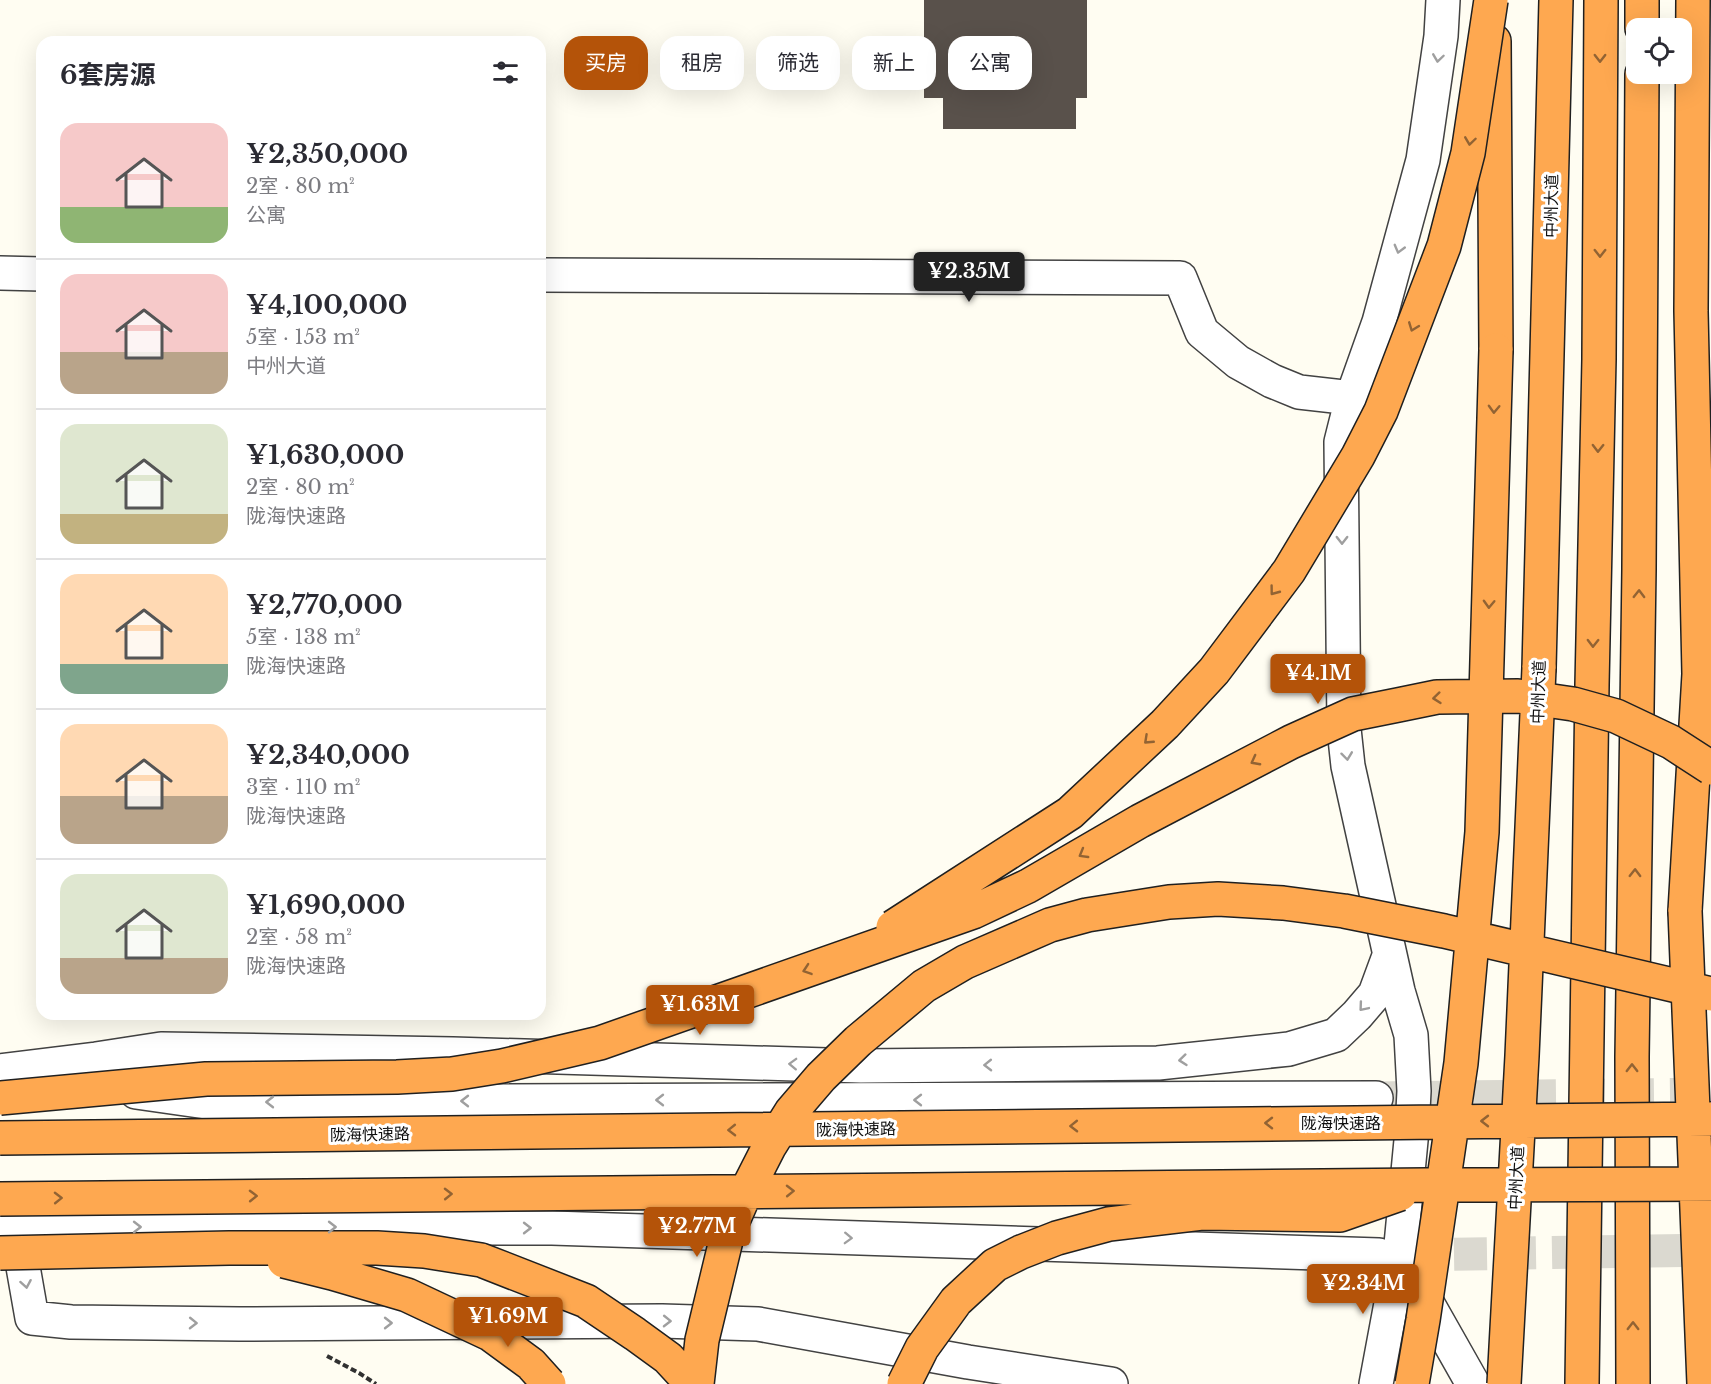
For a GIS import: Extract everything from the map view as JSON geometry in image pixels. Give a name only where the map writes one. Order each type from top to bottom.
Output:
[{"type":"highway","points":[[1412,1384],[1461,1063],[1482,832],[1496,350],[1493,0]]},
{"type":"highway","points":[[849,956],[1070,813],[1165,724],[1214,671],[1288,571],[1358,456],[1381,411],[1444,246],[1468,153],[1493,0]]},
{"type":"highway","name":"中州大道","points":[[1504,1384],[1522,1056],[1539,668],[1556,0]]},
{"type":"highway","points":[[1582,1384],[1599,370],[1601,0]]},
{"type":"highway","points":[[1642,0],[1642,18]]},
{"type":"highway","points":[[1693,0],[1691,311],[1700,674],[1685,911],[1704,1384]]},
{"type":"highway","points":[[1633,1384],[1632,1057],[1640,557],[1641,84]]},
{"type":"highway","points":[[0,1098],[206,1079],[397,1077],[452,1074],[600,1043],[982,908],[1028,886],[1150,816],[1292,742],[1353,714],[1437,698],[1518,696],[1573,704],[1616,716],[1671,742],[1711,768]]},
{"type":"highway","points":[[694,1384],[728,1232],[769,1147],[791,1112],[821,1077],[858,1041],[924,986],[965,963],[1050,925],[1087,915],[1169,902],[1218,899],[1283,903],[1344,911],[1444,931],[1711,994]]},
{"type":"highway","name":"陇海快速路","points":[[0,1138],[1711,1119]]},
{"type":"highway","points":[[0,1199],[1711,1184]]},
{"type":"highway","points":[[904,1384],[922,1348],[956,1301],[995,1265],[1057,1238],[1109,1224],[1202,1213],[1340,1215],[1427,1185]]},
{"type":"highway","points":[[5,1235],[230,1248],[377,1248],[424,1251],[481,1260],[586,1301],[668,1358],[694,1384]]},
{"type":"highway","points":[[230,1248],[332,1273],[407,1295],[490,1334],[531,1364],[549,1384]]},
{"type":"street","points":[[1376,1384],[1390,1255],[1412,1130],[1414,1091],[1411,1035],[1389,956],[1348,766],[1344,729],[1341,442],[1352,398],[1379,322],[1423,160],[1441,36],[1443,0]]},
{"type":"street","points":[[0,273],[36,274]]},
{"type":"street","points":[[546,275],[1180,278],[1202,332],[1238,362],[1272,381],[1299,392],[1352,398]]},
{"type":"street","points":[[0,1071],[161,1049],[442,1054],[861,1066],[1158,1063],[1289,1049],[1336,1035],[1357,1015],[1374,994],[1389,956]]},
{"type":"street","points":[[0,1071],[206,1102],[1376,1098]]},
{"type":"street","points":[[1111,1384],[968,1362],[758,1324],[662,1321],[239,1324],[71,1322],[32,1318],[5,1235],[552,1228],[1390,1255]]},
{"type":"street","points":[[1390,1255],[1473,1384]]},
{"type":"building","points":[[924,0],[1087,0],[1087,98],[1076,98],[1076,129],[943,129],[943,98],[924,98],[924,90],[936,90],[936,36],[924,36]]},
{"type":"tunnel","points":[[1376,1098],[1711,1094]]},
{"type":"tunnel","points":[[1405,1255],[1711,1250]]}]
